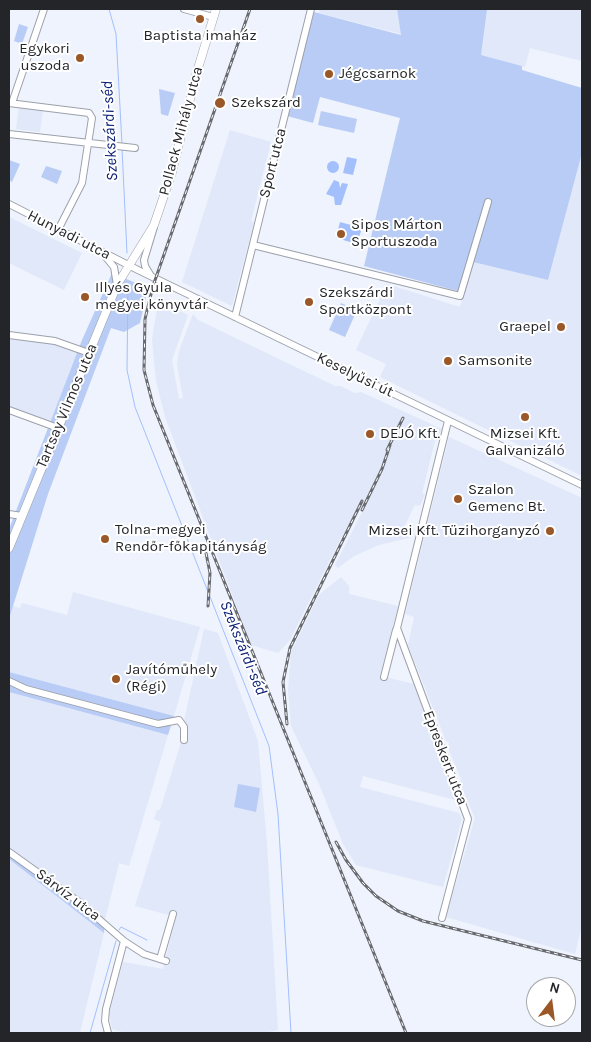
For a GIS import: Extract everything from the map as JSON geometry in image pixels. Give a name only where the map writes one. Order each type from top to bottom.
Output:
[{"type":"main road","name":"Pollack Mihály utca","points":[[128,266],[154,225],[172,172],[194,82],[215,13]]},
{"type":"main road","name":"Tartsay Vilmos utca","points":[[9,548],[117,285],[128,266]]},
{"type":"street","points":[[44,9],[10,103],[89,113],[92,118],[82,183],[58,230]]},
{"type":"street","points":[[184,9],[215,13]]},
{"type":"street","name":"Sport utca","points":[[235,317],[311,9]]},
{"type":"street","points":[[9,134],[135,148]]},
{"type":"street","points":[[253,245],[460,296],[488,202]]},
{"type":"street","name":"Hunyadi utca","points":[[9,204],[128,266]]},
{"type":"street","name":"Pollack Mihály utca","points":[[152,276],[145,266],[144,260],[152,238],[154,225]]},
{"type":"street","points":[[102,252],[114,267],[117,285]]},
{"type":"street","name":"Keselyűsi út","points":[[128,266],[582,485]]},
{"type":"street","points":[[9,335],[55,341],[89,353]]},
{"type":"street","points":[[9,410],[58,428]]},
{"type":"street","points":[[384,677],[448,421]]},
{"type":"street","points":[[9,514],[22,516]]},
{"type":"street","name":"Epreskert utca","points":[[396,628],[468,819],[442,918]]},
{"type":"street","points":[[9,682],[26,689],[158,724],[180,721],[184,727],[184,740]]},
{"type":"street","name":"Sárvíz utca","points":[[9,852],[79,902],[124,941],[144,954],[163,960],[173,914]]},
{"type":"street","points":[[108,1033],[105,1021],[106,1009],[124,941]]},
{"type":"shaded area","points":[[320,9],[397,9],[401,34],[319,13]]},
{"type":"shaded area","points":[[397,9],[487,10],[481,55],[522,66],[522,70],[582,88],[582,153],[548,280],[473,262],[465,293],[364,266],[400,118],[320,97],[313,123],[287,116],[314,12],[401,35]]},
{"type":"shaded area","points":[[474,9],[582,9],[582,61],[530,48],[525,67],[481,55],[487,11]]},
{"type":"shaded area","points":[[19,24],[28,27],[22,44],[14,41]]},
{"type":"shaded area","points":[[159,89],[175,93],[168,116],[161,114]]},
{"type":"shaded area","points":[[19,107],[43,110],[40,132],[16,129]]},
{"type":"shaded area","points":[[321,111],[357,119],[354,133],[318,125]]},
{"type":"shaded area","points":[[230,130],[271,142],[251,221],[254,222],[232,306],[182,282]]},
{"type":"shaded area","points":[[582,153],[582,476],[380,377],[386,364],[356,350],[387,284],[460,307],[473,262],[548,280]]},
{"type":"shaded area","points":[[347,157],[357,159],[353,175],[343,173]]},
{"type":"shaded area","points":[[9,160],[20,164],[12,182],[9,180]]},
{"type":"shaded area","points":[[333,161],[339,167],[333,173],[327,167]]},
{"type":"shaded area","points":[[46,166],[62,171],[57,184],[41,177]]},
{"type":"shaded area","points":[[334,180],[339,182],[340,188],[342,183],[348,184],[341,205],[335,205],[334,197],[326,194]]},
{"type":"shaded area","points":[[9,217],[82,253],[64,290],[9,263]]},
{"type":"shaded area","points":[[340,222],[362,228],[357,244],[336,238]]},
{"type":"shaded area","points":[[112,273],[148,288],[140,323],[124,332],[111,328],[48,494],[9,619],[9,529],[82,340]]},
{"type":"shaded area","points":[[159,297],[183,305],[180,311],[188,315],[172,360],[179,399],[183,398],[177,365],[179,351],[193,314],[198,320],[335,386],[341,386],[354,393],[361,392],[442,429],[439,434],[437,433],[422,493],[425,494],[420,506],[415,505],[401,533],[412,534],[413,537],[379,545],[354,556],[338,568],[335,565],[384,469],[381,468],[346,538],[342,536],[290,640],[278,653],[251,645],[165,417],[156,381],[152,339]]},
{"type":"shaded area","points":[[341,303],[357,310],[345,337],[329,330]]},
{"type":"shaded area","points":[[9,337],[57,343],[78,351],[50,424],[9,408]]},
{"type":"shaded area","points":[[449,437],[582,498],[582,925],[575,954],[446,917],[475,818],[448,748],[449,742],[446,741],[408,645],[414,617],[405,614]]},
{"type":"shaded area","points":[[341,577],[349,586],[349,594],[398,606],[380,676],[414,684],[455,800],[363,776],[360,787],[459,813],[462,819],[443,887],[356,865],[343,844],[319,784],[291,726],[288,690],[291,652],[319,595]]},
{"type":"shaded area","points":[[73,592],[200,627],[174,716],[9,672],[9,619],[13,606],[20,608],[22,603],[67,615]]},
{"type":"shaded area","points":[[204,629],[218,633],[258,741],[267,844],[278,1030],[264,1033],[126,1033],[112,1029],[109,1014],[123,962],[163,969],[176,917],[135,906],[161,822],[154,819],[157,810],[160,810],[186,726],[184,721]]},
{"type":"shaded area","points":[[9,672],[174,716],[168,735],[9,692]]},
{"type":"shaded area","points":[[9,692],[168,735],[129,866],[119,863],[105,920],[9,848]]},
{"type":"shaded area","points":[[238,784],[260,788],[256,812],[234,807]]},
{"type":"shaded area","points":[[9,848],[105,920],[104,933],[9,859]]},
{"type":"shaded area","points":[[9,859],[104,933],[80,1033],[9,1033]]},
{"type":"waterway","name":"Szekszárdi-séd","points":[[109,9],[116,34],[122,144]]},
{"type":"waterway","name":"Szekszárdi-séd","points":[[122,148],[127,253]]},
{"type":"waterway","name":"Szekszárdi-séd","points":[[128,283],[127,370],[135,407],[269,746],[278,814],[291,1033]]},
{"type":"waterway","points":[[119,930],[121,927],[147,940]]},
{"type":"waterway","points":[[90,1033],[116,941]]},
{"type":"railway","points":[[250,9],[153,286],[145,319],[144,370],[153,405],[406,1033]]},
{"type":"railway","points":[[387,450],[403,418]]},
{"type":"railway","points":[[362,510],[382,469],[390,445]]},
{"type":"railway","points":[[287,724],[283,682],[290,648],[362,501]]},
{"type":"railway","points":[[206,553],[210,573],[208,606]]},
{"type":"railway","points":[[336,842],[346,860],[363,883],[376,896],[398,911],[423,921],[582,960]]},
{"type":"place","name":"Baptista imaház","points":[[200,19]]},
{"type":"place","name":"Egykori uszoda","points":[[80,58]]},
{"type":"place","name":"Jégcsarnok","points":[[329,74]]},
{"type":"place","name":"Szekszárd","points":[[220,103]]},
{"type":"place","name":"Sipos Márton Sportuszoda","points":[[341,234]]},
{"type":"place","name":"Illyés Gyula megyei könyvtár","points":[[85,297]]},
{"type":"place","name":"Szekszárdi Sportközpont","points":[[309,302]]},
{"type":"place","name":"Graepel","points":[[561,327]]},
{"type":"place","name":"Samsonite","points":[[448,361]]},
{"type":"place","name":"Mizsei Kft. Galvanizáló","points":[[525,417]]},
{"type":"place","name":"DEJÓ Kft.","points":[[370,434]]},
{"type":"place","name":"Szalon Gemenc Bt.","points":[[458,499]]},
{"type":"place","name":"Mizsei Kft. Tüzihorganyzó","points":[[550,531]]},
{"type":"place","name":"Tolna-megyei Rendőr-főkapitányság","points":[[105,539]]},
{"type":"place","name":"Javítóműhely (Régi)","points":[[116,679]]}]
